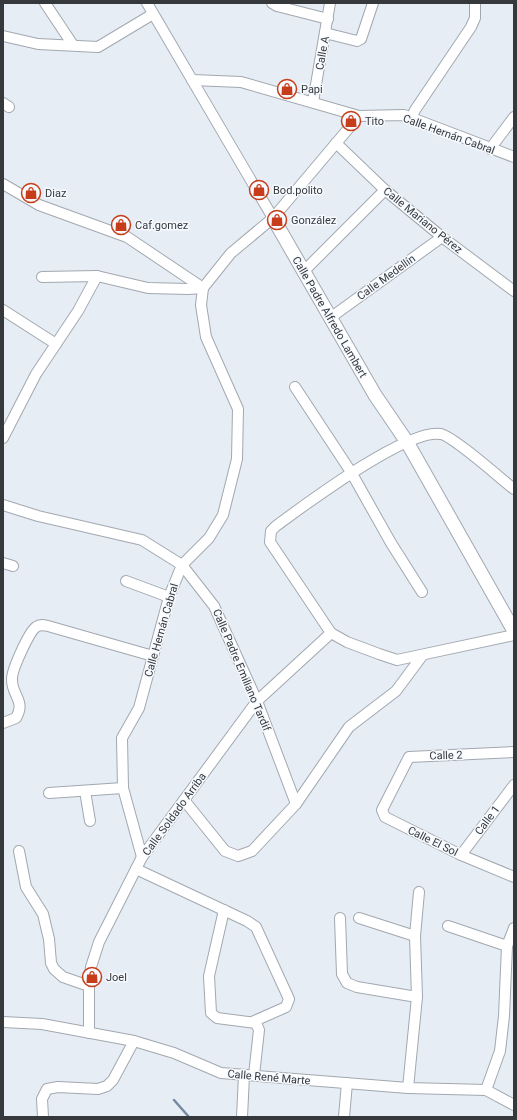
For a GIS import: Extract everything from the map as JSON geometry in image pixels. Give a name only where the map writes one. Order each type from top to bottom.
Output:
[{"type":"street","points":[[45,3],[73,45]]},
{"type":"street","name":"Calle Padre Alfredo Lambert","points":[[147,3],[375,395],[407,442],[514,631]]},
{"type":"street","points":[[272,3],[277,6],[328,19]]},
{"type":"street","name":"Calle A","points":[[313,102],[330,3]]},
{"type":"street","points":[[325,33],[357,41],[361,39],[373,3]]},
{"type":"street","points":[[411,119],[415,110],[471,27],[475,18],[475,3]]},
{"type":"street","points":[[3,36],[38,44],[98,47],[153,14]]},
{"type":"street","name":"Calle Hernán Cabral","points":[[192,80],[241,82],[359,116],[404,116],[514,157]]},
{"type":"street","points":[[42,277],[97,276],[148,288],[203,288],[231,253],[273,218],[359,116]]},
{"type":"street","points":[[490,149],[514,117]]},
{"type":"street","name":"Calle Mariano Pérez","points":[[336,143],[385,190],[514,291]]},
{"type":"street","points":[[3,184],[39,205],[127,237],[203,288]]},
{"type":"street","points":[[304,271],[385,190]]},
{"type":"street","name":"Calle Medellín","points":[[330,318],[442,236]]},
{"type":"street","points":[[4,433],[36,374],[78,311],[97,276]]},
{"type":"street","name":"Calle Hernán Cabral","points":[[142,857],[123,788],[122,738],[139,708],[169,596],[182,564],[209,538],[223,515],[236,459],[238,409],[206,337],[201,305],[203,288]]},
{"type":"street","points":[[3,310],[56,344]]},
{"type":"street","points":[[295,387],[351,472],[391,543],[422,592]]},
{"type":"street","points":[[514,489],[457,443],[442,434],[428,434],[407,442],[351,472],[276,526],[270,536],[270,542],[331,633],[347,642],[397,660],[422,656],[514,635]]},
{"type":"street","name":"Calle Padre Emiliano Tardif","points":[[3,504],[38,516],[142,540],[182,564],[214,606],[257,701],[296,804]]},
{"type":"street","points":[[3,563],[13,566]]},
{"type":"street","points":[[126,581],[169,596]]},
{"type":"street","points":[[3,723],[16,718],[20,710],[19,700],[13,688],[11,678],[34,628],[40,625],[154,656]]},
{"type":"street","name":"Calle Soldado Arriba","points":[[89,1033],[89,986],[91,967],[99,942],[142,857],[257,701],[331,633]]},
{"type":"street","points":[[184,800],[225,851],[238,856],[252,851],[296,804],[349,727],[396,691],[422,656]]},
{"type":"street","name":"Calle 2","points":[[394,784],[409,757],[514,752]]},
{"type":"street","name":"Calle El Sol","points":[[394,784],[382,810],[385,817],[461,855],[514,877]]},
{"type":"street","name":"Calle 1","points":[[461,855],[514,785]]},
{"type":"street","points":[[49,793],[123,788]]},
{"type":"street","points":[[86,790],[90,821]]},
{"type":"street","points":[[19,851],[26,887],[43,914],[49,939],[51,963],[54,969],[63,977],[89,986]]},
{"type":"street","points":[[136,869],[224,910],[256,927],[289,999],[286,1007],[252,1022]]},
{"type":"street","points":[[408,1088],[417,997],[415,936],[419,892]]},
{"type":"street","points":[[224,910],[209,976],[211,1013],[217,1018],[256,1023],[259,1030],[242,1117]]},
{"type":"street","points":[[340,918],[342,974],[347,983],[357,987],[417,997]]},
{"type":"street","points":[[359,918],[415,936]]},
{"type":"street","points":[[448,926],[507,946]]},
{"type":"street","points":[[486,1090],[500,1051],[510,994],[507,946],[514,928]]},
{"type":"street","name":"Calle René Marte","points":[[3,1022],[42,1024],[134,1041],[174,1053],[221,1073],[408,1088],[486,1090],[514,1105]]},
{"type":"street","points":[[43,1117],[42,1100],[47,1089],[58,1087],[98,1089],[107,1086],[113,1080],[134,1041]]},
{"type":"street","points":[[344,1117],[347,1083]]},
{"type":"waterway","points":[[174,1100],[189,1117]]},
{"type":"place","name":"Papi","points":[[287,89]]},
{"type":"place","name":"Tito","points":[[351,121]]},
{"type":"place","name":"Bod.polito","points":[[259,190]]},
{"type":"place","name":"Diaz","points":[[31,193]]},
{"type":"place","name":"González","points":[[277,220]]},
{"type":"place","name":"Caf.gomez","points":[[121,225]]},
{"type":"place","name":"Joel","points":[[92,977]]}]
